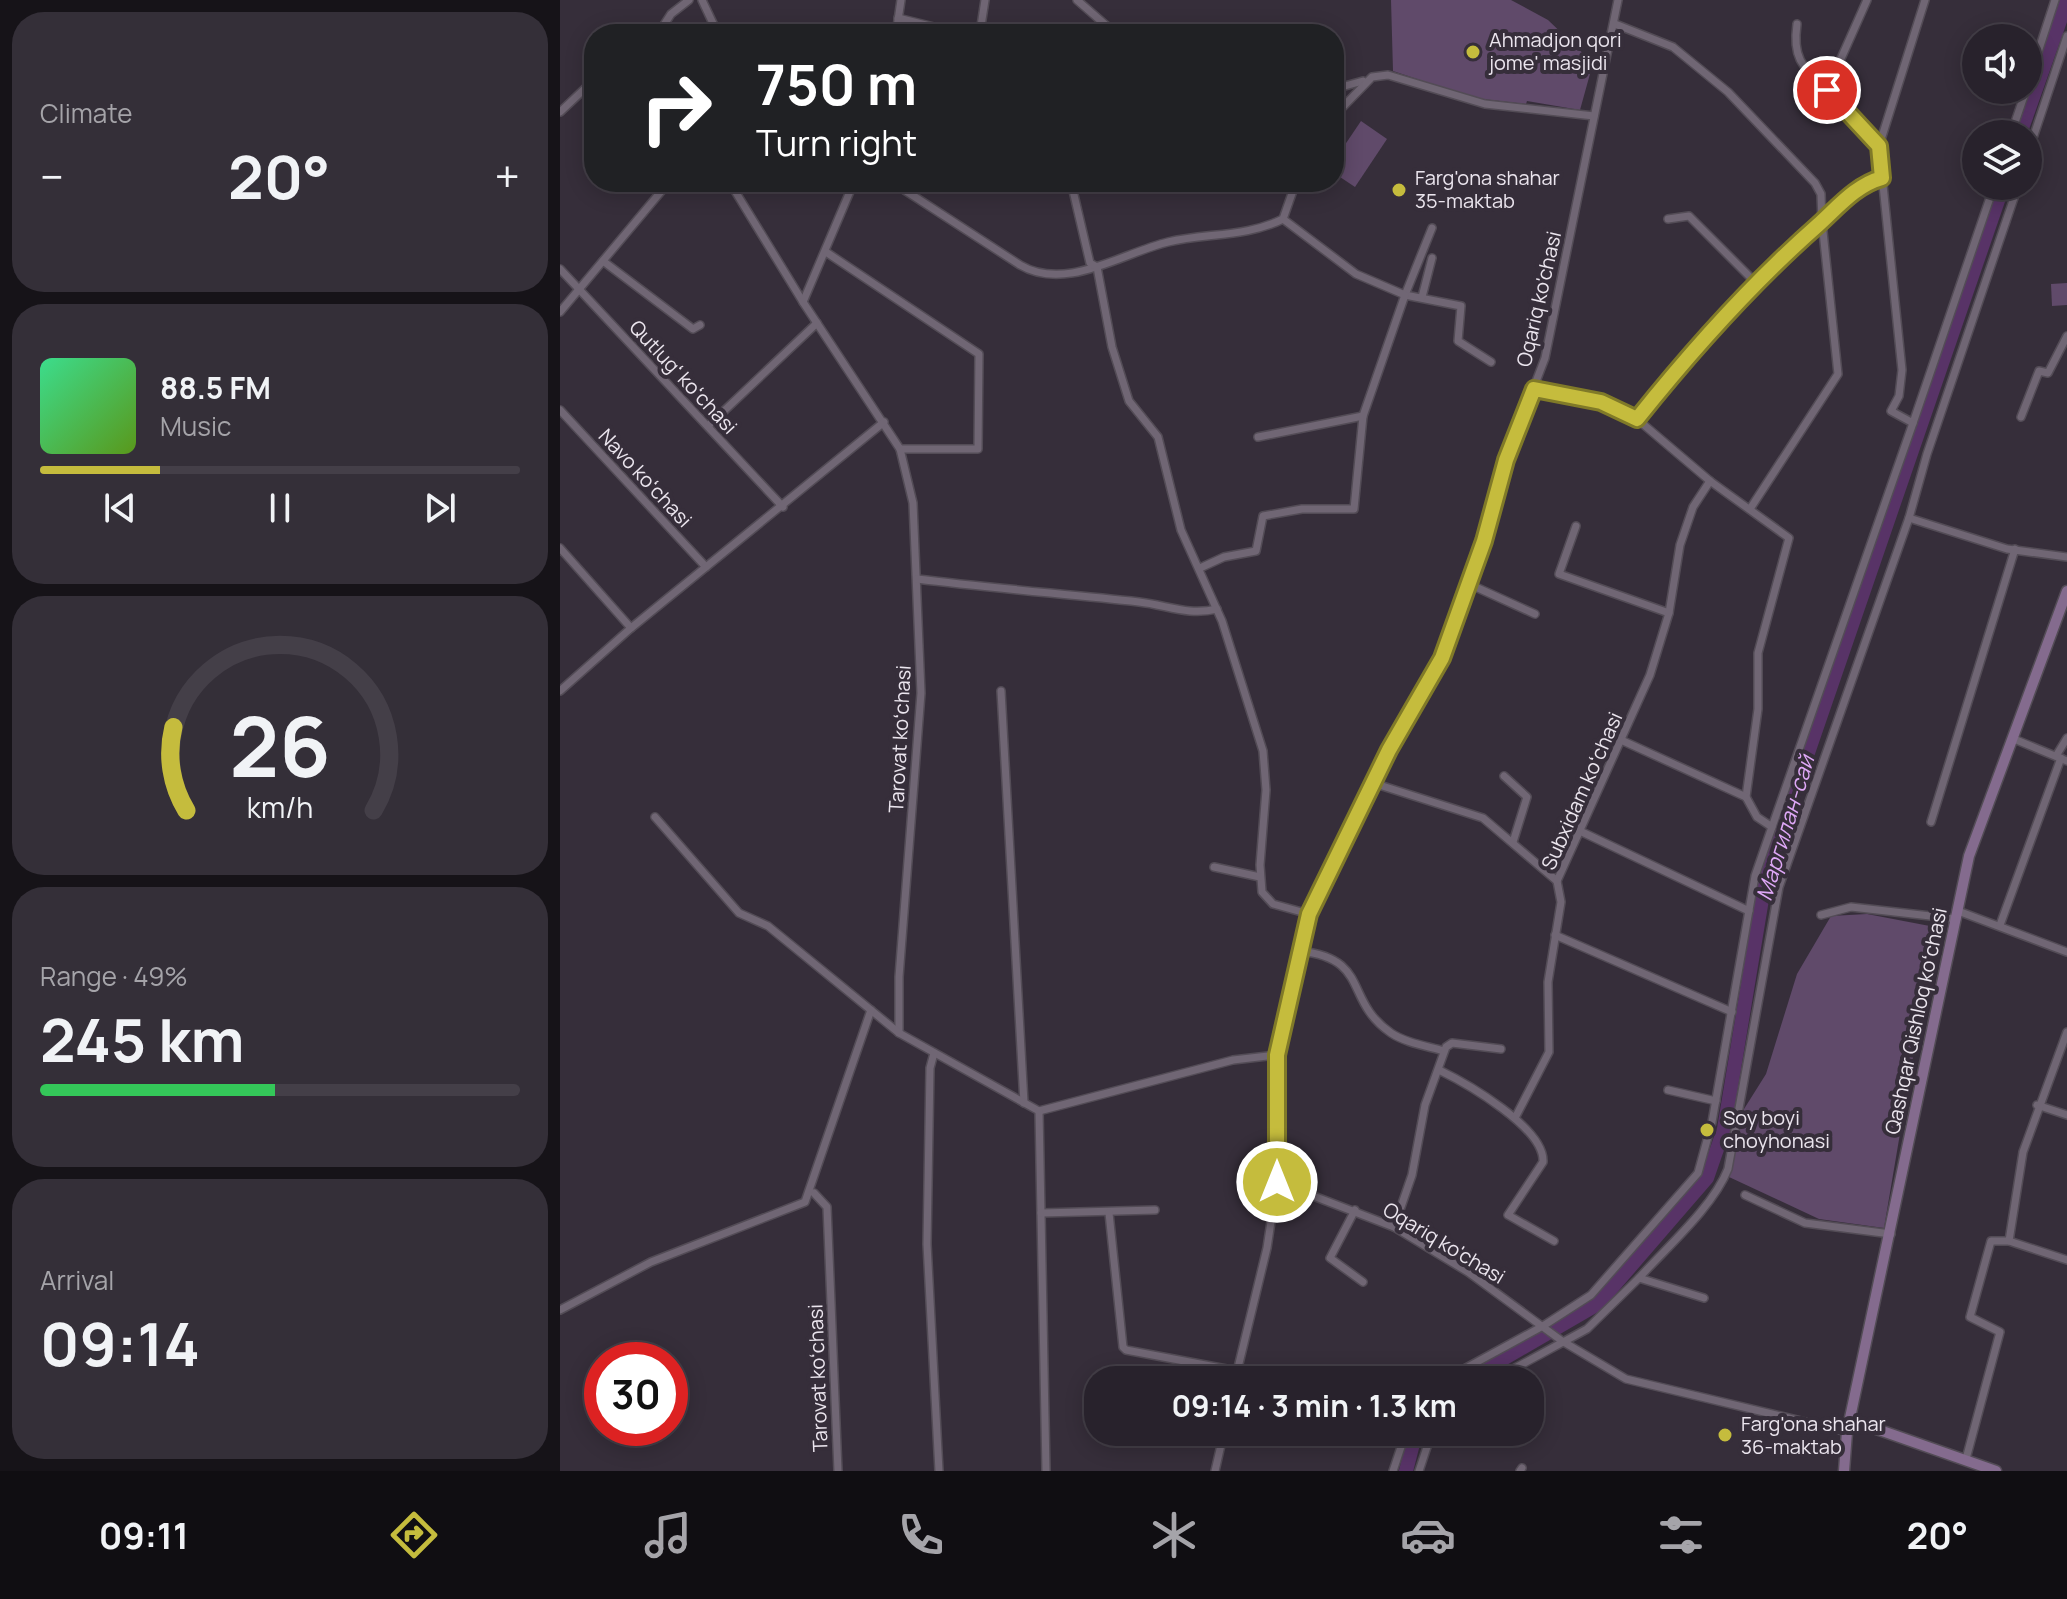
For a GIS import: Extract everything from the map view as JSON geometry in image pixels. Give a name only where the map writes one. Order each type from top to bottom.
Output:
[{"type":"main road","name":"Qashqar Qishloq koʻchasi","points":[[1844,1471],[1847,1432],[1978,826],[2014,739],[2067,591]]},
{"type":"main road","points":[[1851,1420],[1996,1471]]},
{"type":"street","points":[[664,24],[671,14],[689,0]]},
{"type":"street","points":[[702,0],[713,24]]},
{"type":"street","points":[[897,24],[901,0]]},
{"type":"street","points":[[981,24],[985,0]]},
{"type":"street","points":[[1077,0],[1105,24]]},
{"type":"street","name":"Oqariq ko'chasi","points":[[1238,1366],[1267,1248],[1277,1182],[1277,1055],[1309,914],[1373,783],[1442,658],[1469,584],[1506,460],[1548,343],[1618,0]]},
{"type":"street","points":[[1827,90],[1867,0]]},
{"type":"street","points":[[1913,423],[1891,411],[1899,396],[1902,370],[1879,146],[1925,0]]},
{"type":"street","points":[[2042,40],[2055,0]]},
{"type":"street","points":[[898,18],[922,24]]},
{"type":"street","points":[[1615,24],[1673,47],[1728,92],[1815,183],[1821,194],[1838,374],[1750,509]]},
{"type":"street","points":[[1797,24],[1795,51],[1803,66],[1879,146]]},
{"type":"street","points":[[2039,120],[2067,36]]},
{"type":"street","points":[[1344,86],[1388,75],[1485,104],[1594,116]]},
{"type":"street","points":[[1344,105],[1368,80]]},
{"type":"street","points":[[560,112],[584,89]]},
{"type":"street","points":[[1637,419],[1707,334],[1756,283],[1846,199],[1882,178]]},
{"type":"street","points":[[560,312],[661,192]]},
{"type":"street","name":"Tarovat koʻchasi","points":[[736,192],[803,302],[900,449],[913,503],[921,693],[899,977],[899,1033]]},
{"type":"street","points":[[803,302],[850,192]]},
{"type":"street","points":[[908,192],[1035,274],[1097,267],[1169,242],[1260,230],[1283,219],[1292,192]]},
{"type":"street","points":[[1073,192],[1090,263],[1097,267],[1112,347],[1129,401],[1158,437],[1181,530],[1217,609],[1265,762],[1260,877],[1266,898],[1309,914]]},
{"type":"street","points":[[1470,1366],[1543,1326],[1591,1295],[1698,1173],[1716,1101],[1755,876],[1989,200]]},
{"type":"street","points":[[1518,1366],[1587,1329],[1639,1278],[1723,1183],[1779,887],[1909,518],[1927,454],[2013,200]]},
{"type":"street","points":[[1668,219],[1689,216],[1756,283]]},
{"type":"street","points":[[1283,219],[1356,274],[1405,295],[1461,306],[1458,341],[1491,362]]},
{"type":"street","points":[[1200,568],[1224,557],[1254,552],[1263,516],[1302,509],[1354,509],[1363,416],[1432,228]]},
{"type":"street","points":[[826,252],[979,354],[978,449],[900,449]]},
{"type":"street","points":[[1422,297],[1432,258]]},
{"type":"street","points":[[603,261],[693,329],[700,325]]},
{"type":"street","name":"Qutlugʻ koʻchasi","points":[[560,269],[783,507]]},
{"type":"street","points":[[708,426],[817,323]]},
{"type":"street","points":[[2021,417],[2039,371],[2048,373],[2067,336]]},
{"type":"street","points":[[1534,389],[1601,402],[1637,419],[1710,481],[1787,534],[1790,544],[1758,653],[1756,736],[1746,797]]},
{"type":"street","name":"Navo koʻchasi","points":[[560,410],[706,567]]},
{"type":"street","points":[[1258,437],[1363,416]]},
{"type":"street","points":[[560,691],[631,628],[884,422]]},
{"type":"street","name":"Subxidam koʻchasi","points":[[1515,1118],[1549,1052],[1548,982],[1561,902],[1557,881],[1582,832],[1650,675],[1669,613],[1680,545],[1693,507],[1710,481]]},
{"type":"street","points":[[1909,518],[2015,549],[2067,557]]},
{"type":"street","points":[[1576,526],[1559,574],[1669,613]]},
{"type":"street","points":[[560,548],[631,628]]},
{"type":"street","points":[[1931,822],[2015,549]]},
{"type":"street","points":[[917,579],[1154,604],[1181,612],[1217,609]]},
{"type":"street","points":[[1469,584],[1535,614]]},
{"type":"street","points":[[1001,691],[1024,1103]]},
{"type":"street","points":[[2000,925],[2067,738]]},
{"type":"street","points":[[2014,739],[2061,758]]},
{"type":"street","points":[[1621,740],[1746,797],[1757,817],[1772,827]]},
{"type":"street","points":[[1504,776],[1527,797],[1513,842]]},
{"type":"street","points":[[1373,783],[1483,818],[1557,881]]},
{"type":"street","points":[[655,817],[739,913],[768,926],[899,1033],[1039,1111],[1233,1060],[1277,1055]]},
{"type":"street","points":[[1582,832],[1749,911]]},
{"type":"street","points":[[1214,867],[1260,877]]},
{"type":"street","points":[[1821,915],[1851,907],[1958,915],[2000,925],[2067,952]]},
{"type":"street","points":[[1555,935],[1732,1012]]},
{"type":"street","points":[[1300,951],[1321,953],[1343,963],[1366,1006],[1392,1033],[1444,1051]]},
{"type":"street","points":[[560,1310],[651,1262],[805,1202],[871,1010]]},
{"type":"street","points":[[2009,1241],[2023,1152],[2037,1105],[2067,1032]]},
{"type":"street","points":[[1394,1227],[1407,1197],[1425,1105],[1444,1051],[1451,1043],[1501,1049]]},
{"type":"street","points":[[934,1053],[930,1068],[927,1244],[939,1471]]},
{"type":"street","points":[[1439,1070],[1491,1098],[1515,1118],[1544,1157],[1508,1215],[1554,1241]]},
{"type":"street","points":[[1668,1090],[1716,1101]]},
{"type":"street","points":[[2037,1105],[2067,1115]]},
{"type":"street","points":[[1039,1111],[1046,1471]]},
{"type":"street","name":"Oqariq ko'chasi","points":[[1277,1182],[1394,1227],[1468,1272],[1562,1341],[1626,1379],[1847,1432]]},
{"type":"street","name":"Tarovat koʻchasi","points":[[814,1193],[827,1207],[838,1471]]},
{"type":"street","points":[[1745,1195],[1805,1223],[1891,1234]]},
{"type":"street","points":[[1041,1213],[1155,1210]]},
{"type":"street","points":[[1355,1210],[1330,1258],[1363,1282]]},
{"type":"street","points":[[1109,1213],[1123,1347],[1194,1366]]},
{"type":"street","points":[[1966,1459],[2000,1332],[1970,1317],[1991,1241],[2009,1241],[2067,1260]]},
{"type":"street","points":[[1639,1278],[1704,1298]]},
{"type":"street","points":[[1215,1471],[1221,1446]]},
{"type":"street","points":[[1393,1471],[1401,1446]]},
{"type":"street","points":[[1419,1471],[1427,1446]]},
{"type":"shaded area","points":[[1391,0],[1511,0],[1548,20],[1593,63],[1580,110],[1527,101],[1526,104],[1474,98],[1393,71]]},
{"type":"shaded area","points":[[1361,121],[1387,139],[1355,187],[1344,180],[1344,146]]},
{"type":"shaded area","points":[[2067,283],[2067,305],[2052,306],[2051,284]]},
{"type":"shaded area","points":[[1867,914],[1935,927],[1884,1228],[1819,1219],[1729,1177],[1744,1109],[1766,1074],[1797,974],[1831,916]]},
{"type":"waterway","name":"Маргилан-сай","points":[[2025,120],[2067,1]]},
{"type":"waterway","name":"Маргилан-сай","points":[[1491,1366],[1598,1304],[1707,1178],[1724,1129],[1766,875],[1998,200]]},
{"type":"waterway","name":"Маргилан-сай","points":[[1406,1471],[1412,1446]]},
{"type":"place","name":"Ahmadjon qori jome' masjidi","points":[[1473,52]]},
{"type":"place","name":"Farg'ona shahar 35-maktab","points":[[1399,190]]},
{"type":"place","name":"Soy boyi choyhonasi","points":[[1707,1130]]},
{"type":"place","name":"Farg'ona shahar 36-maktab","points":[[1725,1435]]},
{"type":"route","points":[[1277,1182],[1277,1055],[1309,914],[1389,750],[1442,658],[1484,541],[1506,460],[1534,389],[1547,394],[1601,402],[1637,419],[1707,334],[1756,283],[1846,199],[1872,181],[1882,178],[1879,146],[1827,90]]}]
